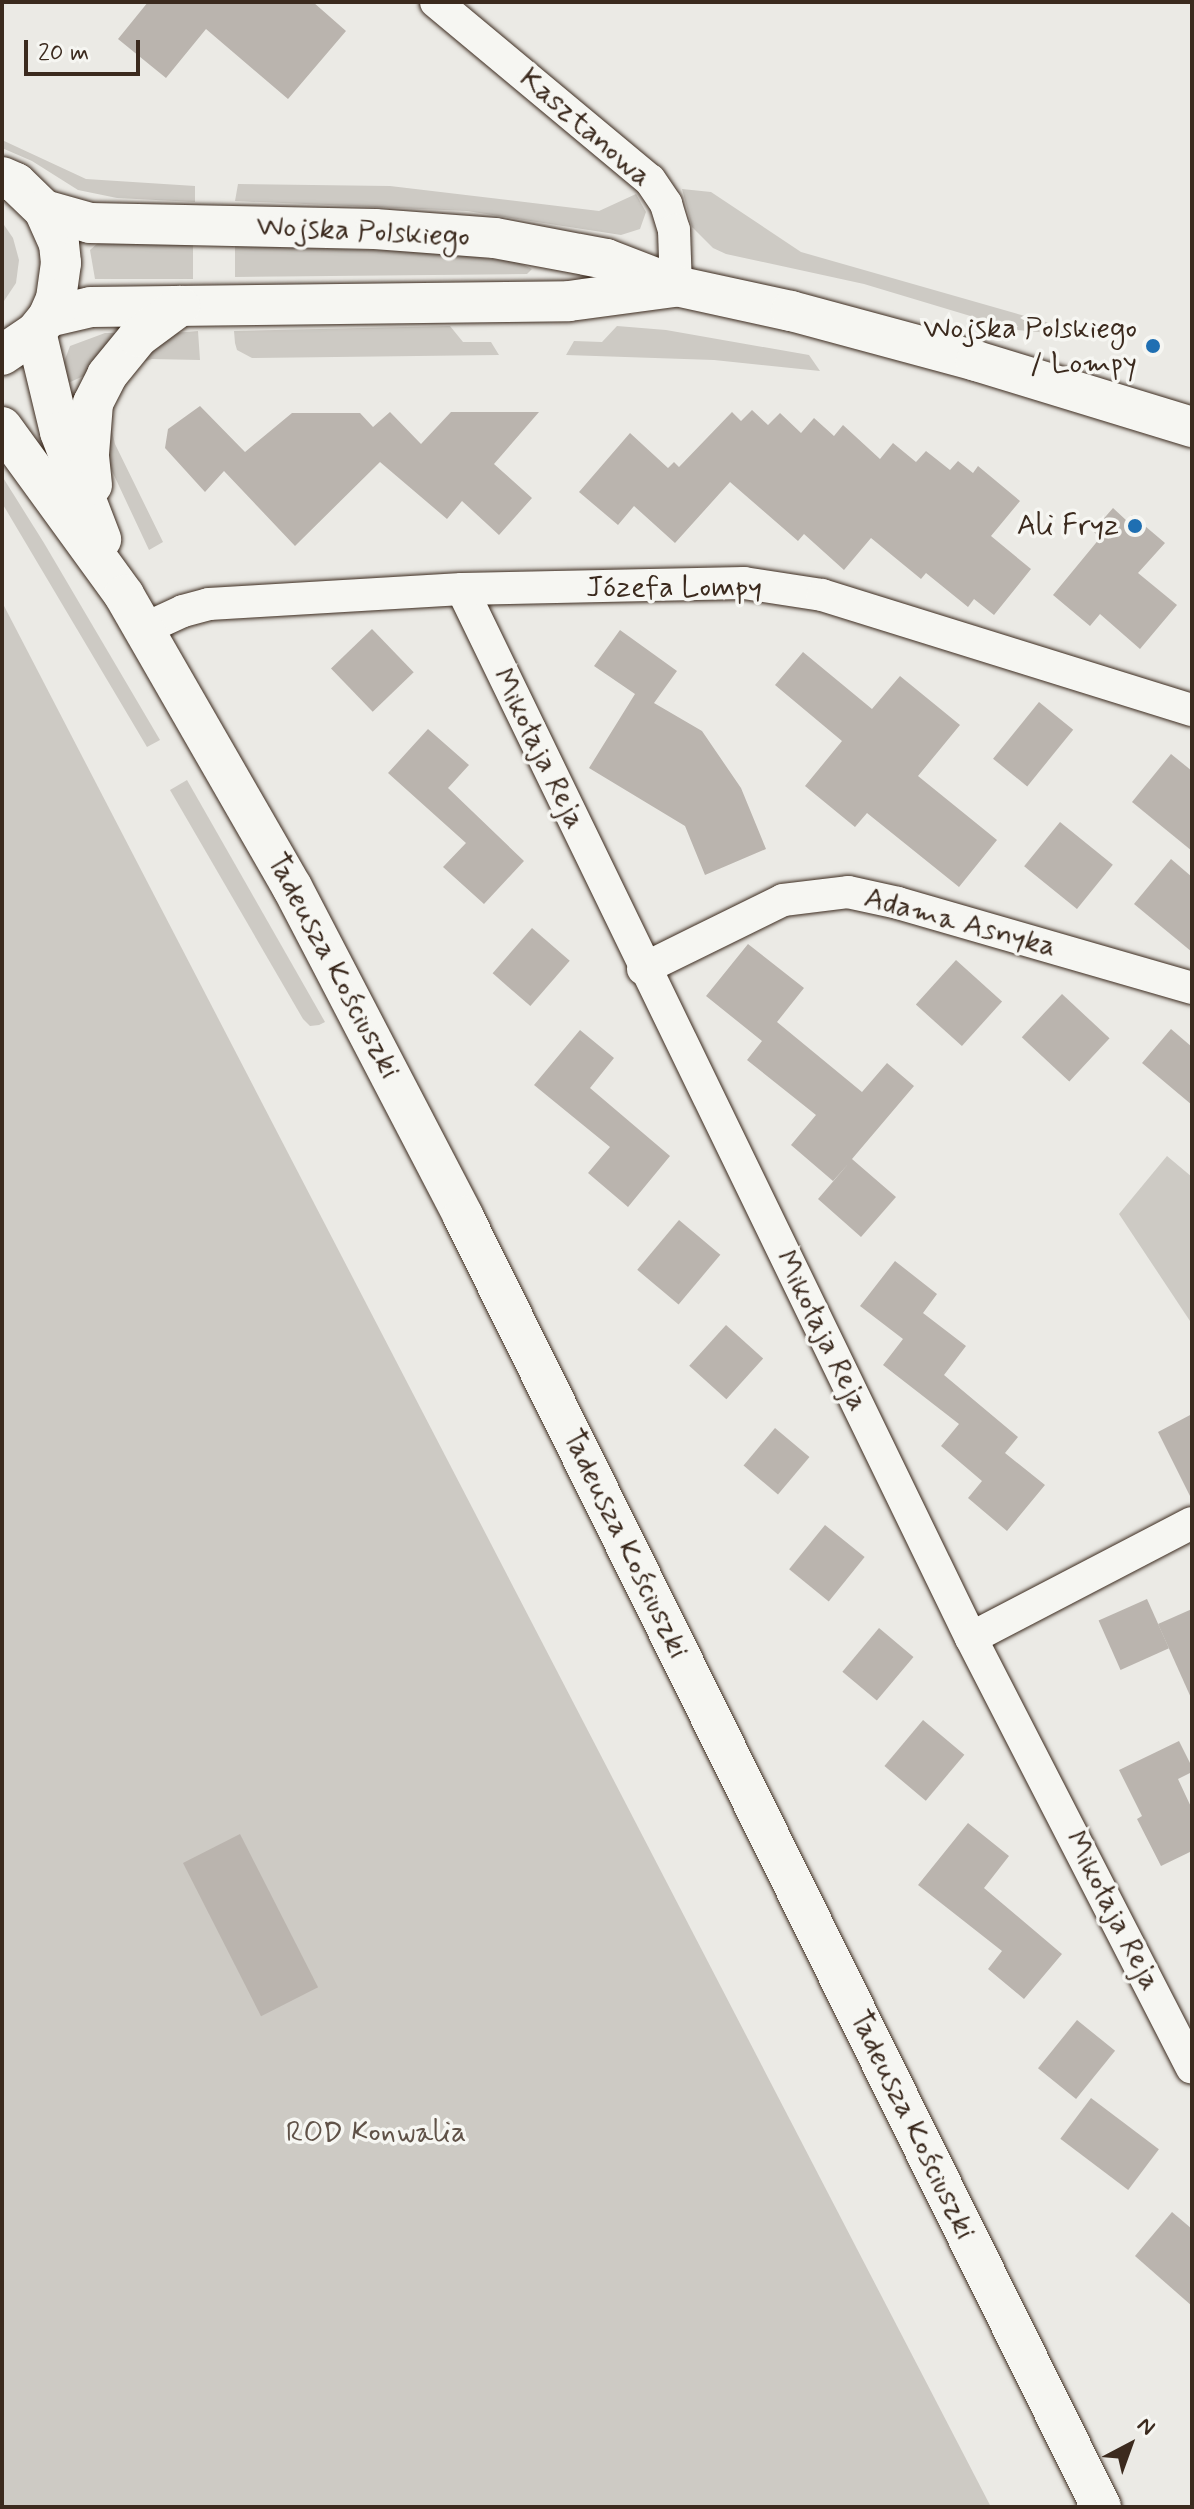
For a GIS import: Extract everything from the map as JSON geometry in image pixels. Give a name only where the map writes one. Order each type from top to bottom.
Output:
[{"type":"street","name":"Kasztanowa","points":[[436,2],[650,180],[666,204],[674,230],[676,286]]},
{"type":"street","points":[[2,177],[16,183],[44,210],[59,244],[61,263],[56,299],[42,324],[2,355]]},
{"type":"street","name":"Wojska Polskiego","points":[[44,210],[90,223],[375,229],[495,238],[606,259],[676,286],[805,314],[1192,427]]},
{"type":"street","name":"Wojska Polskiego","points":[[42,324],[91,307],[569,301],[676,286]]},
{"type":"street","points":[[96,525],[89,454],[93,403],[117,359],[138,337],[180,306]]},
{"type":"street","name":"Tadeusza Kościuszki","points":[[42,324],[60,432],[124,595]]},
{"type":"street","name":"Tadeusza Kościuszki","points":[[2,427],[124,595],[292,887],[427,1145],[1101,2507]]},
{"type":"street","name":"Józefa Lompy","points":[[144,629],[183,611],[209,604],[462,589],[744,583],[822,595],[1192,710]]},
{"type":"street","name":"Mikołaja Reja","points":[[462,589],[643,969],[971,1638],[1192,2068]]},
{"type":"street","name":"Adama Asnyka","points":[[643,969],[783,900],[848,892],[898,903],[1192,988]]},
{"type":"street","points":[[971,1638],[1192,1523]]},
{"type":"green space","points":[[2,140],[86,179],[195,186],[195,202],[117,198],[78,190],[32,161],[2,148]]},
{"type":"green space","points":[[238,184],[390,186],[599,211],[636,194],[646,212],[640,229],[621,235],[467,211],[235,201]]},
{"type":"green space","points":[[682,189],[711,192],[801,252],[1102,338],[1017,330],[864,284],[726,254],[713,248],[692,227]]},
{"type":"green space","points":[[2,222],[13,238],[19,260],[16,283],[2,304]]},
{"type":"green space","points":[[98,243],[193,244],[193,279],[95,279],[90,250]]},
{"type":"green space","points":[[235,246],[435,252],[517,262],[532,269],[527,274],[235,277]]},
{"type":"green space","points":[[450,326],[463,342],[491,342],[499,355],[252,358],[237,350],[234,331]]},
{"type":"green space","points":[[617,326],[666,330],[809,355],[820,371],[714,360],[566,355],[574,341],[602,342]]},
{"type":"green space","points":[[198,331],[200,360],[152,359],[130,366],[174,333]]},
{"type":"green space","points":[[105,333],[117,333],[88,374],[68,383],[56,383],[70,346]]},
{"type":"green space","points":[[111,427],[115,444],[163,542],[149,550],[105,456]]},
{"type":"green space","points":[[2,476],[160,740],[147,747],[2,503]]},
{"type":"green space","name":"ROD Konwalia","points":[[2,602],[991,2507],[2,2507]]},
{"type":"green space","points":[[187,780],[325,1022],[310,1026],[303,1019],[170,790]]},
{"type":"green space","points":[[1167,1156],[1192,1177],[1192,1324],[1119,1214]]},
{"type":"building","points":[[148,2],[313,2],[346,31],[288,99],[206,29],[166,78],[118,39]]},
{"type":"building","points":[[200,406],[245,452],[292,413],[360,413],[373,427],[390,412],[421,444],[451,412],[539,412],[494,464],[532,498],[499,535],[462,501],[447,519],[380,462],[295,546],[224,471],[205,492],[165,448],[168,429]]},
{"type":"building","points":[[752,410],[768,425],[780,413],[801,433],[814,418],[834,436],[843,425],[880,459],[893,443],[916,462],[926,451],[950,470],[958,461],[973,473],[978,466],[1020,501],[991,536],[1031,569],[994,615],[974,599],[968,607],[926,573],[921,579],[871,538],[844,570],[804,534],[798,541],[730,482],[675,543],[634,506],[618,525],[579,492],[630,433],[668,468],[674,462],[679,467],[732,412],[741,421]]},
{"type":"building","points":[[1113,508],[1127,521],[1132,515],[1165,543],[1138,573],[1177,605],[1140,649],[1100,614],[1090,626],[1053,595],[1100,538],[1093,531]]},
{"type":"building","points":[[372,629],[414,672],[373,712],[331,669]]},
{"type":"building","points":[[620,630],[677,671],[654,703],[702,731],[741,788],[766,849],[705,875],[685,826],[589,768],[635,694],[594,666]]},
{"type":"building","points":[[803,652],[872,709],[900,676],[960,725],[918,776],[997,840],[959,887],[867,813],[855,827],[805,786],[842,741],[775,685]]},
{"type":"building","points":[[1039,702],[1073,730],[1027,786],[993,759]]},
{"type":"building","points":[[428,729],[469,765],[448,788],[524,861],[484,904],[443,867],[466,843],[388,773]]},
{"type":"building","points":[[1171,754],[1192,771],[1192,851],[1132,802]]},
{"type":"building","points":[[1060,822],[1113,865],[1077,909],[1024,866]]},
{"type":"building","points":[[1171,859],[1192,877],[1192,952],[1134,904]]},
{"type":"building","points":[[532,928],[570,961],[530,1006],[493,973]]},
{"type":"building","points":[[748,944],[804,988],[777,1022],[862,1092],[887,1063],[914,1086],[852,1159],[896,1197],[861,1237],[818,1199],[849,1163],[833,1181],[791,1145],[816,1115],[747,1060],[762,1041],[706,996]]},
{"type":"building","points":[[956,960],[1002,1001],[962,1046],[916,1005]]},
{"type":"building","points":[[1062,994],[1110,1038],[1069,1081],[1022,1037]]},
{"type":"building","points":[[1171,1029],[1192,1047],[1192,1105],[1142,1063]]},
{"type":"building","points":[[580,1030],[614,1058],[590,1088],[670,1156],[628,1207],[588,1173],[610,1147],[534,1085]]},
{"type":"building","points":[[679,1220],[720,1255],[679,1305],[637,1270]]},
{"type":"building","points":[[895,1261],[937,1294],[923,1313],[966,1346],[944,1375],[1018,1437],[1005,1453],[1045,1485],[1007,1531],[968,1498],[982,1481],[941,1446],[959,1424],[883,1365],[903,1339],[860,1306]]},
{"type":"building","points":[[726,1325],[763,1358],[726,1399],[689,1366]]},
{"type":"building","points":[[1192,1414],[1192,1500],[1158,1432]]},
{"type":"building","points":[[775,1428],[809,1457],[778,1494],[744,1466]]},
{"type":"building","points":[[825,1525],[865,1557],[829,1601],[789,1569]]},
{"type":"building","points":[[1147,1599],[1169,1648],[1121,1670],[1099,1621]]},
{"type":"building","points":[[1192,1609],[1192,1700],[1158,1624]]},
{"type":"building","points":[[879,1628],[913,1657],[877,1701],[842,1672]]},
{"type":"building","points":[[923,1720],[964,1755],[926,1801],[884,1766]]},
{"type":"building","points":[[1179,1741],[1192,1767],[1192,1772],[1178,1779],[1192,1809],[1192,1851],[1161,1866],[1137,1819],[1142,1816],[1119,1770]]},
{"type":"building","points":[[968,1823],[1009,1856],[984,1888],[1062,1954],[1024,1999],[988,1969],[1002,1951],[918,1885]]},
{"type":"building","points":[[240,1834],[318,1987],[261,2016],[183,1863]]},
{"type":"building","points":[[1077,2020],[1115,2051],[1076,2099],[1038,2068]]},
{"type":"building","points":[[1091,2098],[1159,2149],[1128,2190],[1060,2139]]},
{"type":"building","points":[[1172,2212],[1192,2229],[1192,2306],[1135,2256]]},
{"type":"place","name":"Wojska Polskiego / Lompy","points":[[1153,346]]},
{"type":"place","name":"Ali Fryz","points":[[1135,526]]}]
